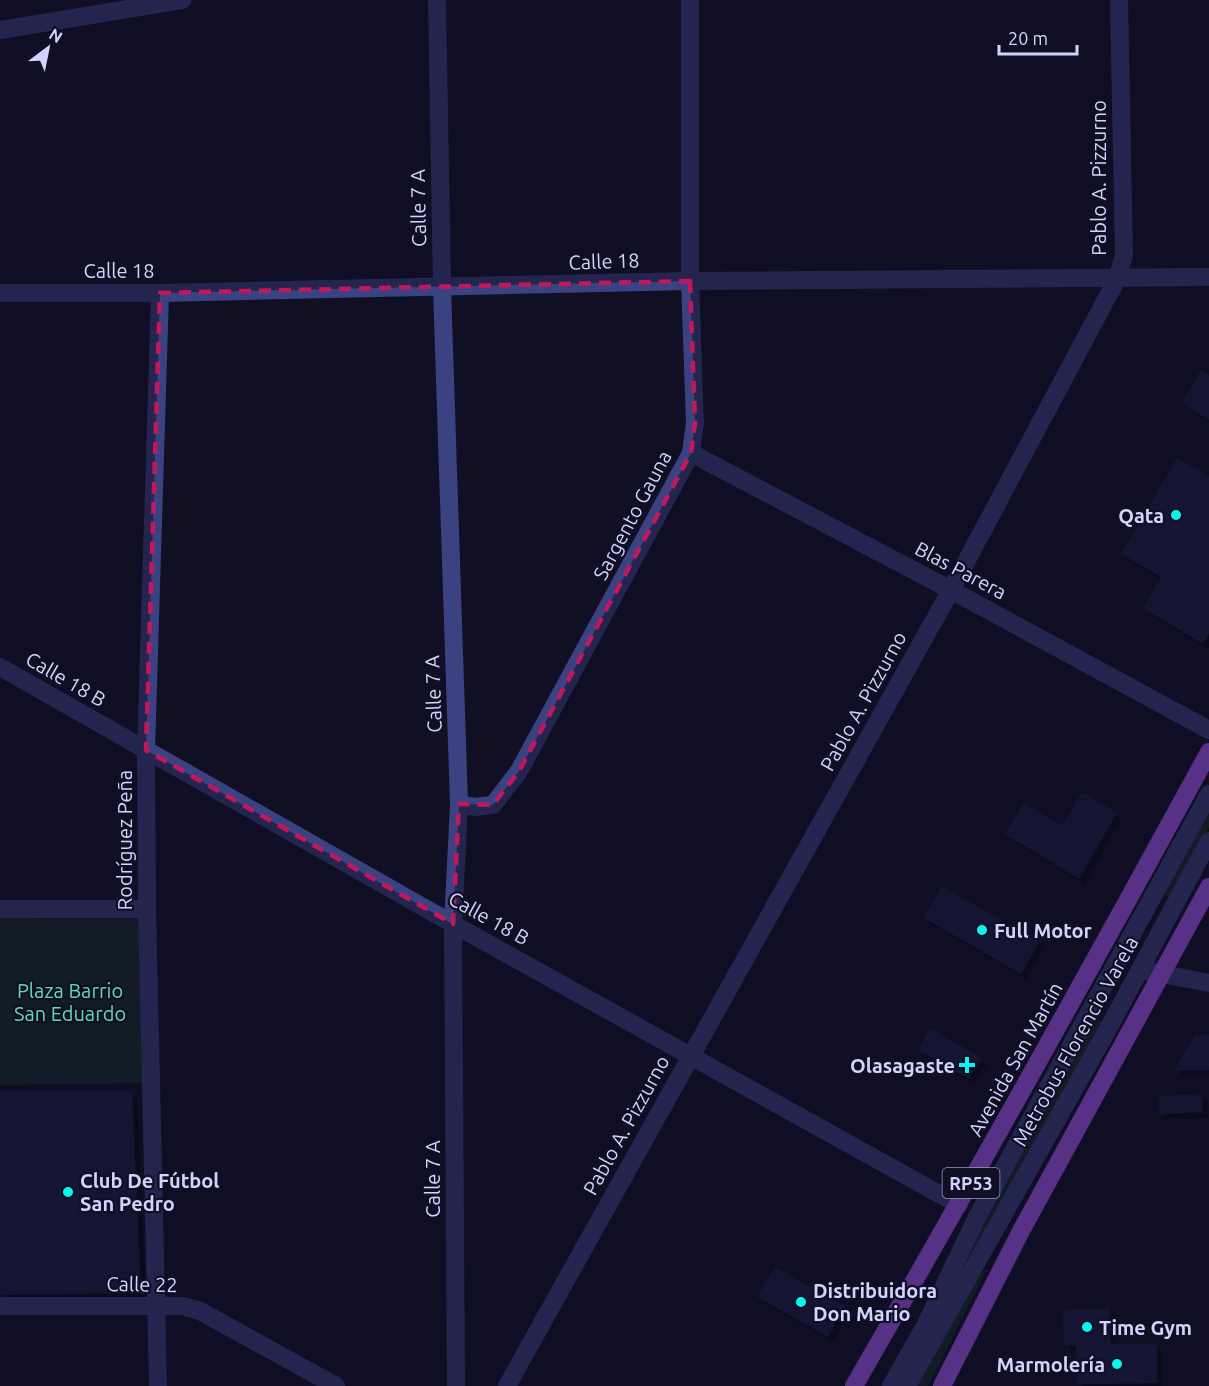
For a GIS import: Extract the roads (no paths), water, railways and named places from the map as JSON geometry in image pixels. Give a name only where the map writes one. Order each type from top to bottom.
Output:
[{"type":"main road","name":"Avenida San Martín","points":[[854,1386],[959,1205],[1209,752]]},
{"type":"main road","points":[[942,1386],[1021,1231],[1209,887]]},
{"type":"street","points":[[0,30],[182,0]]},
{"type":"street","name":"Calle 7 A","points":[[437,0],[442,288],[459,804],[453,924],[456,1386]]},
{"type":"street","name":"Sargento Gauna","points":[[459,804],[475,807],[493,805],[519,771],[691,453],[695,423],[690,281],[690,0]]},
{"type":"street","name":"Pablo A. Pizzurno","points":[[507,1386],[951,590],[1117,279],[1124,255],[1119,0]]},
{"type":"street","name":"Calle 18","points":[[0,292],[160,293],[690,281],[1209,277]]},
{"type":"street","name":"Rodríguez Peña","points":[[158,1386],[147,909],[146,750],[160,293]]},
{"type":"street","name":"Blas Parera","points":[[691,453],[1209,730]]},
{"type":"street","name":"Calle 18 B","points":[[0,667],[453,924],[959,1205]]},
{"type":"street","name":"Metrobus Florencio Varela","points":[[891,1386],[925,1326],[976,1219],[1209,794]]},
{"type":"street","name":"Metrobus Florencio Varela","points":[[907,1386],[1097,1050],[1209,841]]},
{"type":"street","points":[[0,909],[147,909]]},
{"type":"street","points":[[1086,978],[1111,972],[1139,970],[1162,972],[1209,982]]},
{"type":"street","name":"Calle 22","points":[[0,1306],[183,1306],[200,1311],[336,1386]]},
{"type":"place","name":"Qata","points":[[1176,515]]},
{"type":"place","name":"Full Motor","points":[[982,930]]},
{"type":"place","name":"Olasagaste","points":[[967,1065]]},
{"type":"place","name":"Club De Fútbol San Pedro","points":[[68,1192]]},
{"type":"place","name":"Distribuidora Don Mario","points":[[801,1302]]},
{"type":"place","name":"Time Gym","points":[[1087,1327]]},
{"type":"place","name":"Marmolería","points":[[1117,1364]]},
{"type":"park label","name":"Plaza Barrio San Eduardo","points":[[70,1002]]}]
